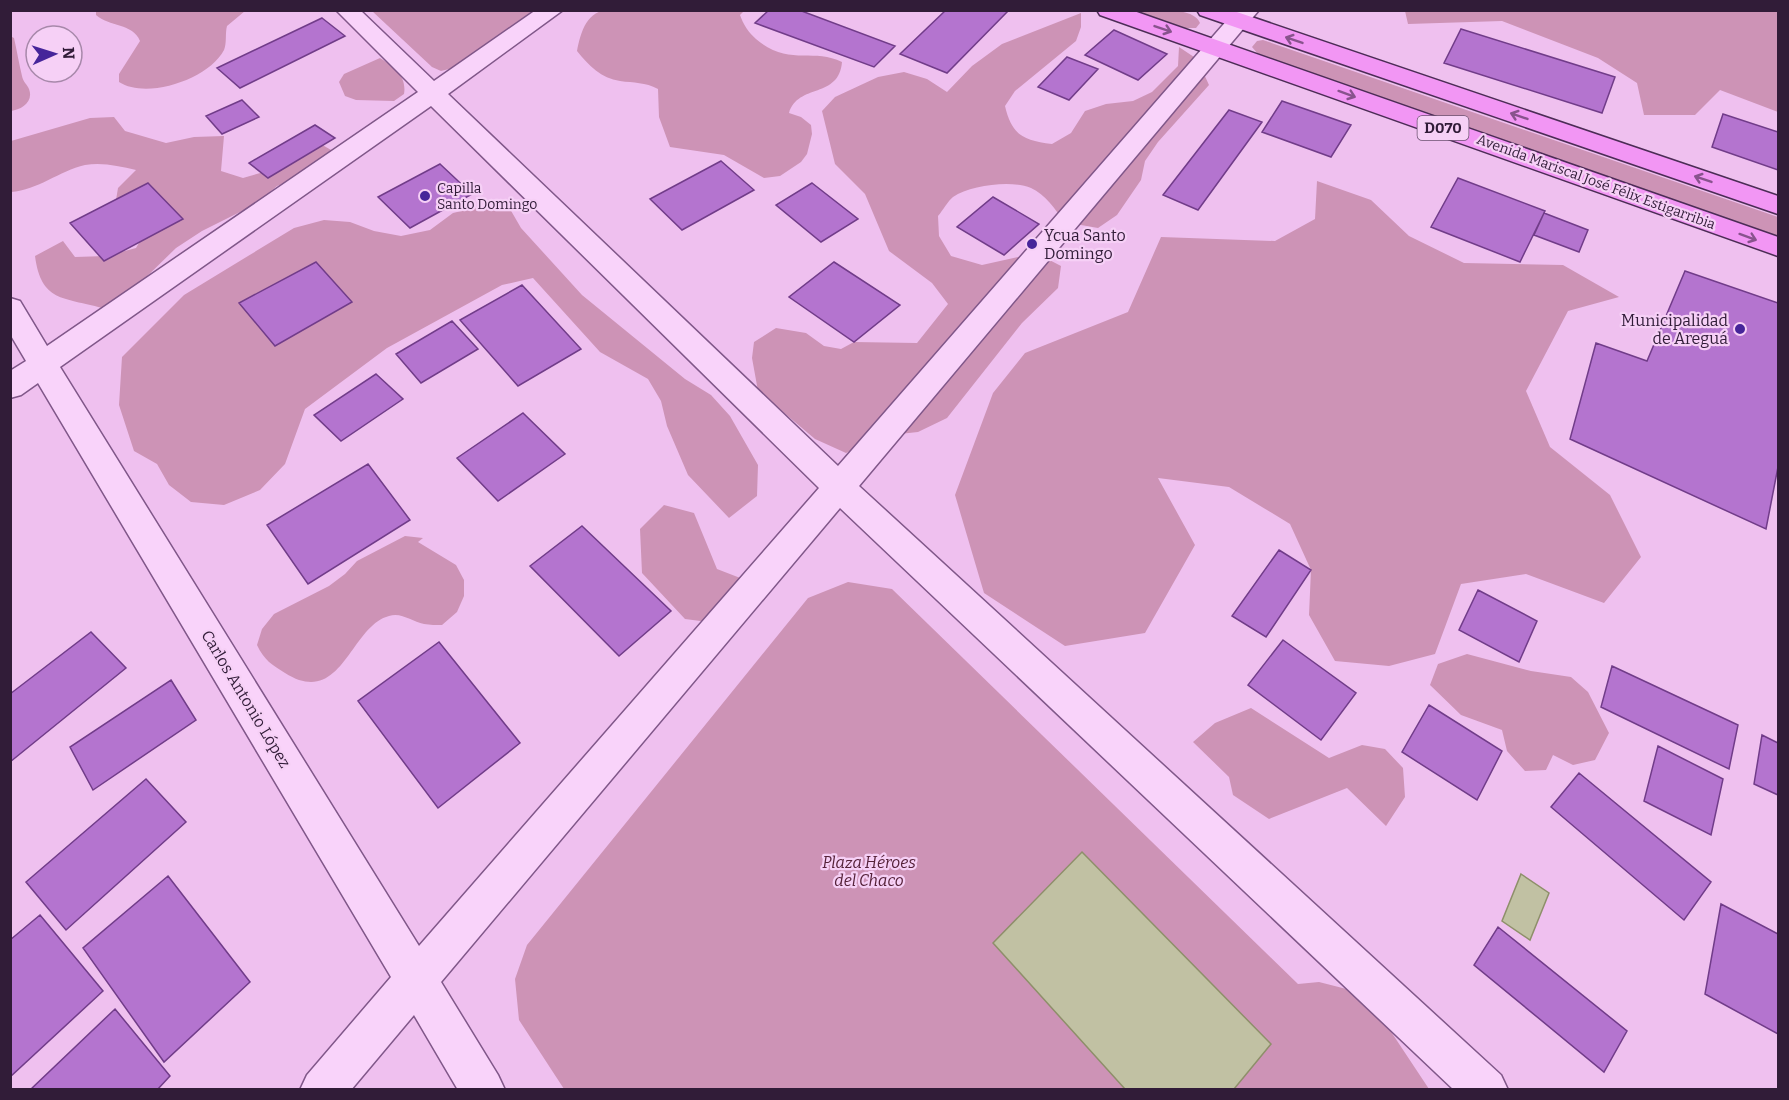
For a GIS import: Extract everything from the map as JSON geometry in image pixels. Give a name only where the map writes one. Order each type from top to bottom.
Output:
[{"type":"main road","name":"Avenida Mariscal José Félix Estigarribia","points":[[1108,10],[1779,247]]},
{"type":"main road","name":"D070","points":[[1208,10],[1243,16],[1779,205]]},
{"type":"street","points":[[347,10],[839,487],[1486,1089]]},
{"type":"street","points":[[10,387],[552,10]]},
{"type":"street","points":[[322,1089],[1243,16]]},
{"type":"street","name":"Carlos Antonio López","points":[[10,308],[483,1089]]},
{"type":"green space","points":[[96,10],[245,11],[227,26],[224,50],[205,70],[176,84],[145,89],[119,82],[119,74],[140,41],[137,35],[126,28],[101,19],[96,15]]},
{"type":"green space","points":[[610,10],[744,11],[740,15],[746,28],[768,47],[790,55],[821,56],[842,62],[839,74],[834,81],[801,98],[789,113],[801,117],[811,125],[812,134],[807,154],[801,162],[780,176],[764,178],[724,155],[670,147],[659,117],[658,89],[607,77],[591,66],[577,51],[586,23],[596,14]]},
{"type":"green space","points":[[372,11],[535,11],[453,68],[441,71],[432,67]]},
{"type":"green space","points":[[1131,11],[1180,11],[1196,17],[1200,23],[1196,28],[1185,28]]},
{"type":"green space","points":[[1405,11],[1778,11],[1778,112],[1720,90],[1695,115],[1644,115],[1637,83],[1598,58],[1502,21],[1408,24]]},
{"type":"green space","points":[[1081,13],[1081,27],[1076,41],[1015,91],[1005,106],[1011,124],[1021,135],[1034,141],[1052,144],[1071,133],[1085,111],[1106,104],[1133,101],[1152,92],[1178,66],[1179,47],[1197,59],[1209,85],[1158,142],[1145,161],[1141,180],[1117,215],[1098,228],[1064,222],[1041,194],[1023,186],[992,185],[970,189],[953,197],[938,216],[939,236],[951,256],[982,265],[1036,253],[1061,266],[1058,288],[1022,323],[947,418],[918,432],[881,436],[846,453],[815,439],[758,391],[752,358],[754,342],[776,328],[806,333],[824,346],[841,349],[854,342],[917,343],[948,304],[932,283],[889,251],[865,194],[835,164],[822,111],[835,97],[878,77],[904,72],[927,79],[947,92],[972,66],[1002,44]]},
{"type":"green space","points":[[10,36],[14,38],[24,84],[26,84],[30,94],[26,104],[11,111]]},
{"type":"green space","points":[[1263,40],[1778,217],[1778,236],[1258,54],[1252,47],[1257,41]]},
{"type":"green space","points":[[380,58],[395,69],[401,77],[404,94],[394,101],[356,100],[345,96],[339,82],[344,74]]},
{"type":"green space","points":[[114,117],[125,131],[166,143],[194,137],[224,136],[221,171],[243,178],[271,170],[319,143],[338,154],[305,176],[277,186],[256,204],[202,231],[176,248],[134,289],[102,308],[65,299],[49,290],[38,271],[35,256],[63,241],[75,257],[106,256],[136,248],[159,209],[115,206],[118,188],[136,170],[110,165],[85,165],[30,188],[11,192],[11,141],[90,118]]},
{"type":"green space","points":[[1317,181],[1371,200],[1409,236],[1464,263],[1563,265],[1619,297],[1568,311],[1526,391],[1550,447],[1610,495],[1641,557],[1604,603],[1526,574],[1461,584],[1435,654],[1389,666],[1335,661],[1309,615],[1311,570],[1290,524],[1229,487],[1158,478],[1195,545],[1145,633],[1065,646],[984,593],[955,495],[993,393],[1025,353],[1128,312],[1161,237],[1275,241],[1315,219]]},
{"type":"green space","points":[[482,206],[510,209],[521,228],[582,295],[685,379],[711,395],[730,416],[758,465],[757,496],[729,518],[688,475],[667,426],[661,401],[648,379],[600,352],[533,278],[502,285],[387,348],[305,409],[285,464],[260,490],[224,505],[191,502],[169,485],[157,464],[134,451],[119,405],[122,357],[184,295],[294,228],[324,220],[350,222],[374,231],[401,236],[430,230],[453,213]]},
{"type":"green space","points":[[664,505],[694,513],[717,569],[748,581],[739,626],[685,619],[642,573],[640,529]]},
{"type":"green space","points":[[405,536],[423,538],[418,542],[456,565],[464,580],[464,596],[457,612],[442,625],[424,624],[398,615],[389,616],[376,623],[364,634],[344,662],[320,681],[304,681],[272,665],[257,645],[262,629],[274,614],[329,586],[357,561]]},
{"type":"green space","name":"Plaza Héroes del Chaco","points":[[848,582],[892,589],[1298,984],[1319,982],[1366,994],[1429,1089],[564,1089],[519,1020],[515,979],[527,945],[808,598]]},
{"type":"green space","points":[[1467,654],[1531,671],[1571,677],[1588,692],[1609,733],[1595,760],[1573,765],[1553,755],[1546,770],[1525,771],[1507,751],[1502,730],[1461,715],[1430,685],[1438,664]]},
{"type":"green space","points":[[1251,708],[1329,758],[1362,745],[1385,749],[1403,768],[1405,797],[1386,826],[1347,788],[1269,819],[1233,795],[1229,777],[1193,742],[1215,723]]},
{"type":"shaded area","points":[[1082,852],[1271,1044],[1234,1089],[1125,1089],[993,943]]},
{"type":"shaded area","points":[[1521,874],[1549,893],[1530,940],[1502,921]]},
{"type":"building","points":[[769,10],[799,10],[895,46],[874,67],[755,23]]},
{"type":"building","points":[[946,10],[1009,10],[947,73],[900,54]]},
{"type":"building","points":[[322,18],[345,36],[240,88],[217,68]]},
{"type":"building","points":[[1461,29],[1615,77],[1602,113],[1444,63]]},
{"type":"building","points":[[1114,30],[1167,54],[1138,80],[1085,55]]},
{"type":"building","points":[[1067,57],[1098,69],[1069,100],[1038,87]]},
{"type":"building","points":[[242,100],[259,117],[222,134],[206,116]]},
{"type":"building","points":[[1282,101],[1351,125],[1331,157],[1262,132]]},
{"type":"building","points":[[1229,110],[1262,122],[1198,210],[1163,195]]},
{"type":"building","points":[[1723,114],[1778,132],[1778,170],[1712,147]]},
{"type":"building","points":[[315,125],[335,138],[268,178],[249,163]]},
{"type":"building","points":[[721,161],[754,190],[682,230],[650,199]]},
{"type":"building","name":"Capilla Santo Domingo","points":[[440,164],[472,194],[410,228],[378,197]]},
{"type":"building","points":[[1458,178],[1545,211],[1520,262],[1431,227]]},
{"type":"building","points":[[148,183],[183,219],[104,261],[70,223]]},
{"type":"building","points":[[812,183],[858,219],[821,242],[776,205]]},
{"type":"building","points":[[993,197],[1039,224],[1004,255],[957,227]]},
{"type":"building","points":[[1544,213],[1588,230],[1579,252],[1534,235]]},
{"type":"building","points":[[316,262],[352,302],[275,346],[239,303]]},
{"type":"building","points":[[834,262],[900,305],[854,342],[789,297]]},
{"type":"building","points":[[1685,271],[1778,303],[1778,467],[1766,529],[1570,439],[1596,343],[1647,361]]},
{"type":"building","points":[[522,285],[581,349],[518,386],[460,320]]},
{"type":"building","points":[[452,321],[478,349],[421,383],[396,354]]},
{"type":"building","points":[[376,374],[403,399],[341,441],[314,415]]},
{"type":"building","points":[[523,413],[565,454],[498,501],[457,458]]},
{"type":"building","points":[[368,464],[410,520],[308,584],[267,525]]},
{"type":"building","points":[[582,526],[671,611],[619,656],[530,566]]},
{"type":"building","points":[[1279,550],[1311,570],[1266,637],[1232,616]]},
{"type":"building","points":[[1478,590],[1537,621],[1519,662],[1459,630]]},
{"type":"building","points":[[91,632],[126,668],[10,762],[10,694]]},
{"type":"building","points":[[1283,640],[1356,693],[1321,740],[1248,685]]},
{"type":"building","points":[[439,642],[520,743],[438,808],[358,701]]},
{"type":"building","points":[[1612,666],[1738,725],[1729,769],[1601,707]]},
{"type":"building","points":[[171,680],[196,720],[93,790],[70,747]]},
{"type":"building","points":[[1429,705],[1502,751],[1477,800],[1402,752]]},
{"type":"building","points":[[1762,735],[1778,743],[1778,795],[1754,784]]},
{"type":"building","points":[[1658,746],[1723,779],[1711,835],[1644,801]]},
{"type":"building","points":[[1579,773],[1711,882],[1684,920],[1551,807]]},
{"type":"building","points":[[146,779],[186,822],[66,930],[26,882]]},
{"type":"building","points":[[168,876],[250,982],[164,1062],[83,948]]},
{"type":"building","points":[[1721,904],[1778,934],[1778,1034],[1705,994]]},
{"type":"building","points":[[40,915],[103,991],[10,1077],[10,940]]},
{"type":"building","points":[[1498,927],[1627,1031],[1604,1072],[1474,965]]},
{"type":"building","points":[[115,1009],[170,1076],[157,1090],[30,1090]]},
{"type":"place","name":"Capilla Santo Domingo","points":[[425,196]]},
{"type":"place","name":"Ycua Santo Domingo","points":[[1032,244]]},
{"type":"place","name":"Municipalidad de Areguá","points":[[1740,329]]}]
